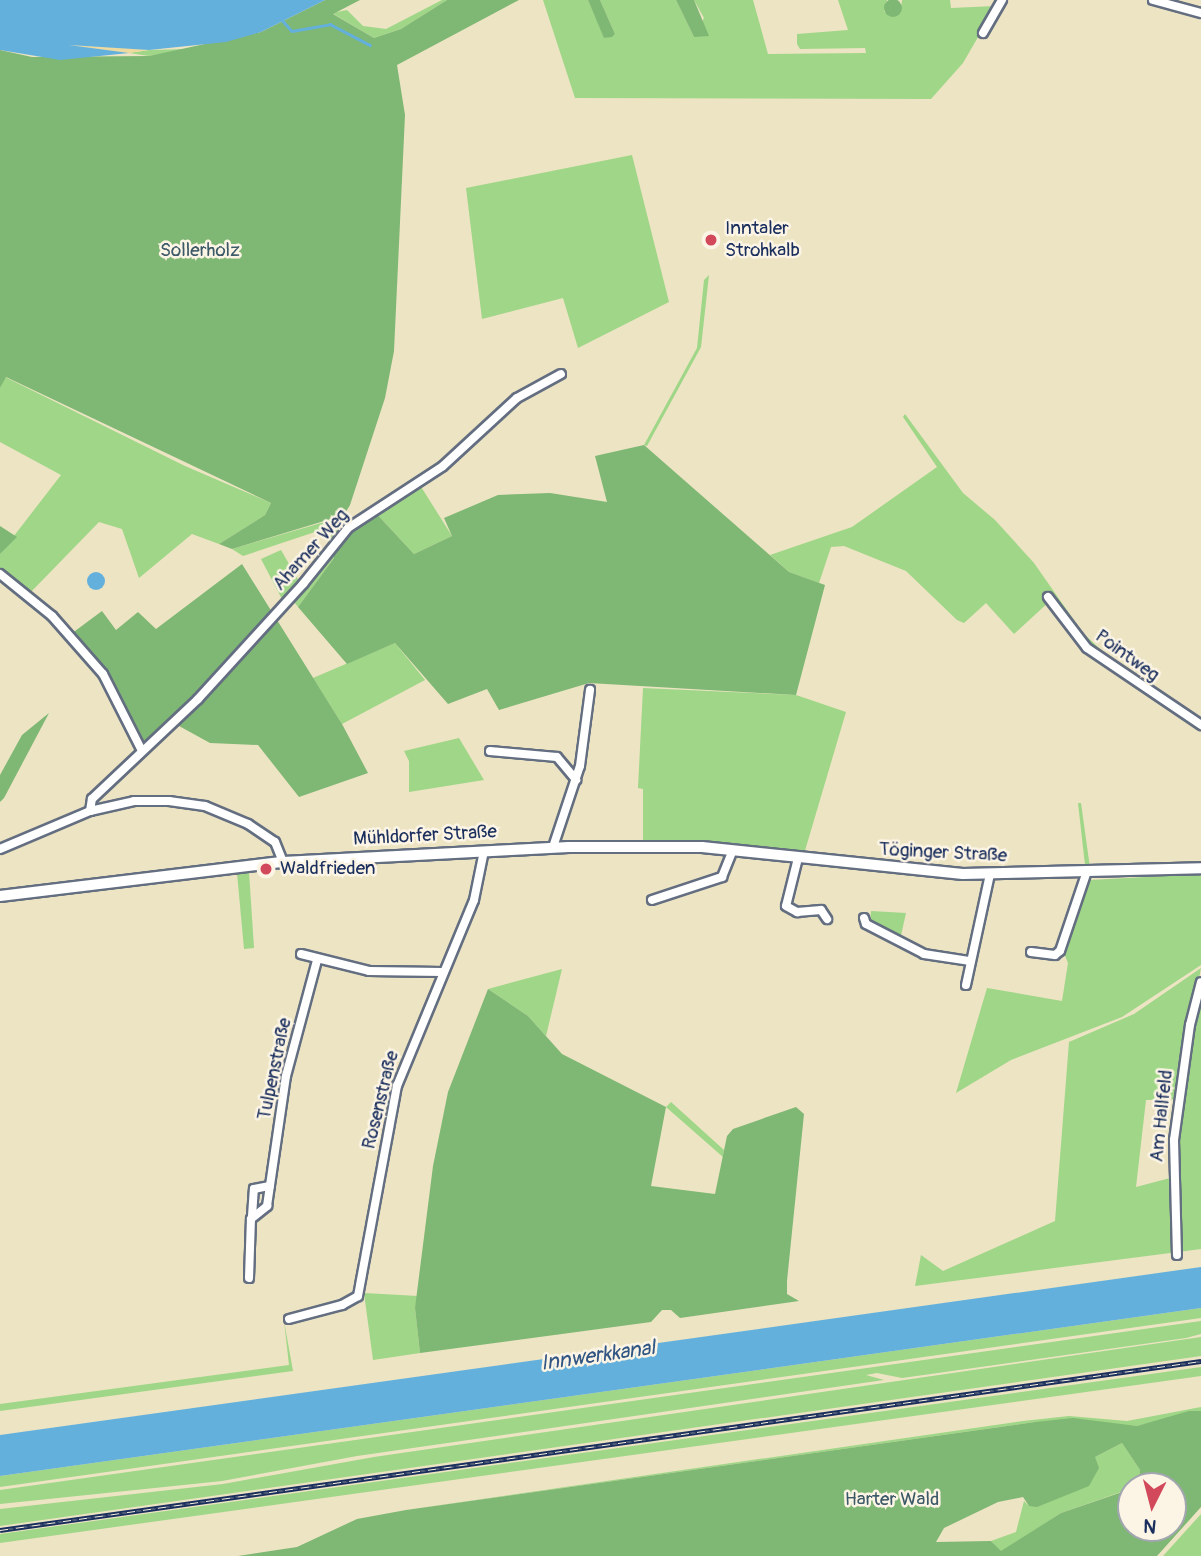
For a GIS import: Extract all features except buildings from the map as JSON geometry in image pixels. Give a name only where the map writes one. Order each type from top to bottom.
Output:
[{"type":"street","points":[[983,33],[1002,0]]},
{"type":"street","points":[[1153,0],[1201,13]]},
{"type":"street","name":"Ahamer Weg","points":[[90,811],[92,799],[198,699],[356,520],[443,466],[517,398],[561,374]]},
{"type":"street","points":[[0,574],[52,616],[103,674],[142,751]]},
{"type":"street","name":"Pointweg","points":[[1048,597],[1087,648],[1201,725]]},
{"type":"street","points":[[553,847],[576,780],[590,690]]},
{"type":"street","points":[[490,751],[557,757],[576,780]]},
{"type":"street","points":[[0,849],[90,811],[154,800],[205,806],[275,842],[283,862]]},
{"type":"street","name":"Mühldorfer Straße","points":[[0,896],[283,862],[569,847]]},
{"type":"street","name":"Töginger Straße","points":[[569,847],[733,850],[990,874],[1086,874],[1201,868]]},
{"type":"street","points":[[652,900],[722,877],[733,850]]},
{"type":"street","name":"Rosenstraße","points":[[289,1319],[342,1305],[358,1296],[394,1097],[442,972],[474,900],[484,851]]},
{"type":"street","points":[[798,858],[786,906],[797,912],[821,910],[827,919]]},
{"type":"street","points":[[967,985],[990,874]]},
{"type":"street","points":[[1031,952],[1055,955],[1060,951],[1086,874]]},
{"type":"street","points":[[864,918],[866,924],[924,954],[970,961]]},
{"type":"street","points":[[301,954],[317,960],[386,972],[442,972]]},
{"type":"street","name":"Tulpenstraße","points":[[252,1216],[267,1206],[286,1076],[317,960]]},
{"type":"street","name":"Am Hallfeld","points":[[1177,1255],[1175,1130],[1189,1025],[1201,982]]},
{"type":"street","points":[[249,1279],[254,1189],[270,1186]]},
{"type":"green space","points":[[893,-1],[899,2],[902,8],[899,14],[893,17],[887,14],[884,8],[887,2]]},
{"type":"green space","name":"Sollerholz","points":[[325,0],[360,0],[333,14],[374,38],[401,29],[447,0],[519,0],[397,65],[405,115],[394,351],[385,398],[350,505],[344,515],[232,549],[219,544],[265,515],[271,503],[6,377],[0,388],[0,50],[32,57],[149,56],[261,32]]},
{"type":"green space","points":[[442,0],[447,0],[401,29],[374,38],[332,13],[347,10],[363,26],[386,29]]},
{"type":"green space","points":[[543,0],[588,0],[605,38],[615,34],[600,0],[676,0],[694,37],[704,18],[694,0],[753,0],[768,54],[866,53],[865,48],[800,49],[797,44],[797,34],[848,30],[838,0],[887,0],[884,12],[901,10],[902,0],[950,0],[951,8],[996,6],[963,63],[931,99],[575,98]]},
{"type":"green space","points":[[588,0],[600,0],[615,34],[612,37],[604,38]]},
{"type":"green space","points":[[676,0],[694,0],[709,36],[694,37]]},
{"type":"green space","points":[[189,49],[149,56],[129,53],[149,50]]},
{"type":"green space","points":[[632,155],[669,302],[578,348],[563,298],[482,319],[466,188]]},
{"type":"green space","points":[[709,275],[701,347],[647,446],[644,445],[697,348],[704,280]]},
{"type":"green space","points":[[5,377],[185,466],[271,503],[265,515],[219,544],[192,534],[139,578],[122,529],[99,522],[27,596],[0,572],[0,554],[61,475],[0,442],[0,388]]},
{"type":"green space","points":[[905,414],[963,493],[995,520],[1034,563],[1083,633],[1131,678],[1079,637],[1051,600],[1014,634],[986,603],[964,623],[957,620],[906,571],[844,546],[831,547],[819,583],[789,572],[770,555],[852,527],[937,467],[903,417]]},
{"type":"green space","points":[[644,445],[789,572],[825,585],[796,695],[589,683],[499,710],[487,689],[448,704],[395,643],[347,664],[298,607],[334,558],[333,547],[373,510],[414,554],[452,536],[444,518],[498,495],[550,493],[607,502],[595,456]]},
{"type":"green space","points":[[418,482],[452,536],[414,554],[373,510]]},
{"type":"green space","points":[[345,516],[331,543],[321,530],[243,556],[232,549]]},
{"type":"green space","points":[[0,526],[17,537],[0,554]]},
{"type":"green space","points":[[333,547],[334,558],[298,607],[292,599]]},
{"type":"green space","points":[[281,550],[300,583],[283,601],[261,559]]},
{"type":"green space","points":[[242,564],[342,724],[368,773],[299,797],[258,745],[210,743],[170,721],[148,741],[140,741],[116,687],[71,634],[102,611],[116,630],[138,612],[156,629]]},
{"type":"green space","points":[[395,643],[425,680],[342,724],[313,678]]},
{"type":"green space","points":[[643,688],[796,695],[846,712],[804,854],[643,840],[643,789],[638,788]]},
{"type":"green space","points":[[49,713],[0,802],[0,775],[22,735]]},
{"type":"green space","points":[[459,738],[484,780],[409,792],[409,761],[404,751]]},
{"type":"green space","points":[[1078,803],[1081,803],[1090,868],[1085,865]]},
{"type":"green space","points":[[249,872],[254,948],[244,949],[237,873]]},
{"type":"green space","points":[[1201,874],[1201,965],[1122,1017],[1011,1060],[956,1093],[987,988],[1062,1001],[1068,963],[1063,951],[1090,880]]},
{"type":"green space","points":[[871,911],[906,913],[900,940],[870,923]]},
{"type":"green space","points":[[1201,968],[1176,1099],[1146,1100],[1136,1187],[1174,1177],[1182,1079],[1201,988],[1201,1249],[915,1286],[921,1255],[943,1271],[1055,1221],[1069,1042],[1134,1014]]},
{"type":"green space","points":[[562,969],[546,1036],[528,1016],[488,989]]},
{"type":"green space","points":[[488,989],[528,1016],[562,1054],[666,1107],[651,1186],[715,1194],[727,1136],[733,1129],[796,1107],[804,1114],[787,1281],[787,1294],[799,1301],[680,1318],[671,1310],[662,1310],[651,1322],[420,1353],[415,1308],[433,1166],[448,1092]]},
{"type":"green space","points":[[671,1102],[724,1150],[723,1157],[666,1107]]},
{"type":"green space","points":[[364,1293],[418,1296],[415,1308],[420,1353],[373,1360]]},
{"type":"green space","points":[[1201,1308],[1201,1318],[0,1487],[0,1476]]},
{"type":"green space","points":[[284,1321],[293,1371],[0,1411],[0,1404],[289,1365]]},
{"type":"green space","points":[[1201,1321],[1201,1334],[1186,1338],[902,1378],[877,1373],[866,1375],[884,1380],[357,1456],[222,1481],[0,1504],[0,1490]]},
{"type":"green space","points":[[1201,1337],[1201,1356],[0,1526],[0,1509],[223,1484],[374,1457]]},
{"type":"green space","points":[[1201,1367],[1201,1376],[0,1543],[0,1534]]},
{"type":"green space","points":[[1201,1407],[1201,1411],[1137,1426],[1035,1422],[406,1510],[1023,1421],[1069,1416],[1127,1421]]},
{"type":"green space","name":"Harter Wald","points":[[1189,1411],[1201,1411],[1201,1507],[1187,1523],[1187,1472],[1140,1472],[1122,1443],[1095,1457],[1099,1468],[1089,1486],[1037,1507],[1029,1506],[1023,1497],[998,1502],[944,1528],[936,1542],[991,1541],[1001,1551],[1061,1513],[1117,1494],[1117,1542],[1170,1542],[1157,1556],[238,1556],[297,1547],[357,1519],[406,1510],[1073,1418],[1137,1426]]},
{"type":"green space","points":[[1122,1443],[1140,1472],[1117,1472],[1117,1493],[1061,1513],[1001,1552],[991,1541],[1016,1532],[1024,1501],[1029,1506],[1095,1457]]},
{"type":"green space","points":[[1201,1514],[1201,1556],[1163,1556],[1176,1542],[1187,1542],[1187,1529]]},
{"type":"sand","points":[[68,45],[97,45],[149,50],[129,53]]},
{"type":"water","points":[[0,0],[325,0],[261,32],[226,42],[149,50],[69,45],[129,53],[60,60],[0,50]]},
{"type":"water","points":[[96,572],[102,575],[105,581],[102,587],[96,590],[90,587],[87,581],[90,575]]},
{"type":"water","name":"Innwerkkanal","points":[[1201,1267],[1201,1308],[0,1476],[0,1435]]},
{"type":"waterway","points":[[283,21],[292,31],[330,24],[370,45]]},
{"type":"railway","points":[[0,1530],[1201,1361]]},
{"type":"place","name":"Inntaler Strohkalb","points":[[711,240]]},
{"type":"place","name":"Waldfrieden","points":[[266,869]]}]
